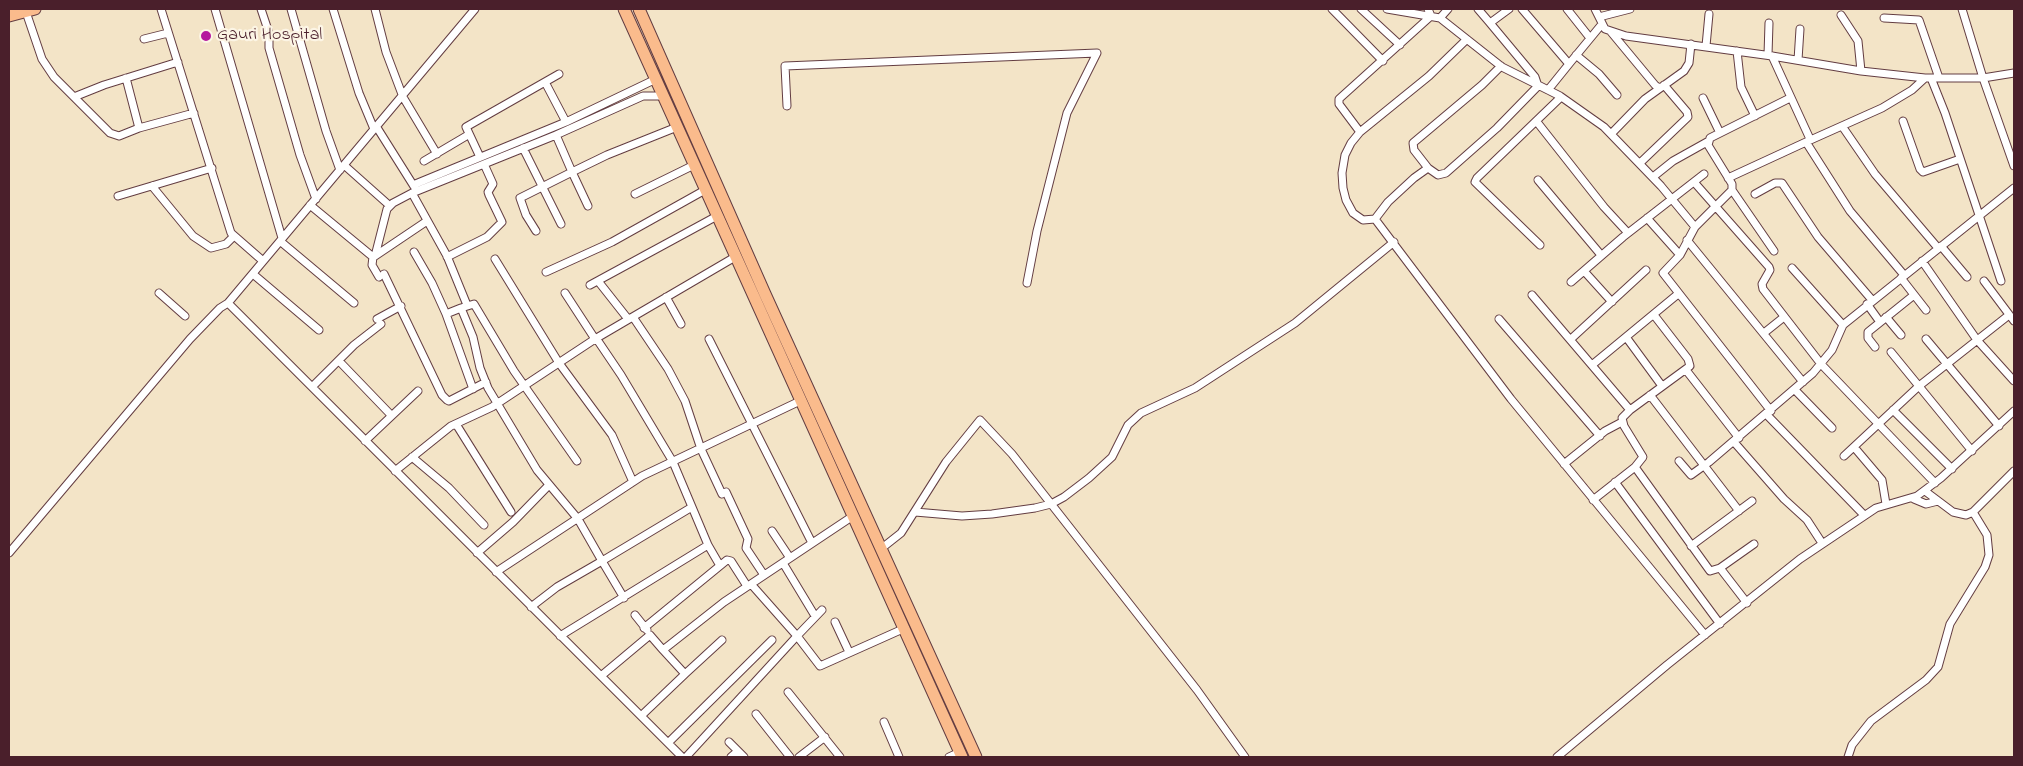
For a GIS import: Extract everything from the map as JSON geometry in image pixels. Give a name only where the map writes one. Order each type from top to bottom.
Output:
[{"type":"main road","points":[[624,9],[961,755]]},
{"type":"main road","points":[[640,9],[765,294],[976,757]]},
{"type":"main road","points":[[9,16],[29,10]]},
{"type":"street","points":[[161,9],[231,234],[263,261]]},
{"type":"street","points":[[215,9],[281,240],[354,303]]},
{"type":"street","points":[[262,9],[268,33],[269,48],[300,155],[316,199]]},
{"type":"street","points":[[291,9],[326,130],[342,167],[390,206]]},
{"type":"street","points":[[333,9],[359,93],[375,128],[414,189],[427,221],[447,257],[464,306],[486,382],[537,470],[578,518],[624,598]]},
{"type":"street","points":[[375,9],[386,52],[403,97],[437,154]]},
{"type":"street","points":[[9,553],[190,339],[220,308],[228,303],[253,274],[475,9]]},
{"type":"street","points":[[1332,9],[1383,61]]},
{"type":"street","points":[[1361,9],[1400,46]]},
{"type":"street","points":[[1387,9],[1440,18],[1501,66],[1561,97],[1611,134],[1653,177],[1695,227]]},
{"type":"street","points":[[1428,9],[1432,16]]},
{"type":"street","points":[[1440,18],[1448,9]]},
{"type":"street","points":[[1478,9],[1534,77],[1538,86]]},
{"type":"street","points":[[1490,23],[1509,9]]},
{"type":"street","points":[[1522,9],[1568,64]]},
{"type":"street","points":[[1567,9],[1590,38]]},
{"type":"street","points":[[1595,9],[1600,21],[1655,84],[1659,88],[1662,86],[1687,112],[1688,117],[1640,163]]},
{"type":"street","points":[[1548,90],[1590,38],[1600,21],[1630,9]]},
{"type":"street","points":[[1962,9],[1983,78],[2014,166]]},
{"type":"street","points":[[29,10],[42,59],[54,76],[110,133],[119,136],[139,128],[194,113]]},
{"type":"street","points":[[1706,46],[1709,14]]},
{"type":"street","points":[[1841,15],[1858,41],[1861,72]]},
{"type":"street","points":[[1360,132],[1339,104],[1340,99],[1432,16]]},
{"type":"street","points":[[1884,18],[1919,20],[1939,78]]},
{"type":"street","points":[[1769,23],[1770,55],[1808,140],[1850,211],[1903,276],[1914,295],[1926,310]]},
{"type":"street","points":[[1798,60],[1800,30]]},
{"type":"street","points":[[1611,32],[1770,55],[1861,72],[1928,78],[1983,78],[2014,73]]},
{"type":"street","points":[[144,39],[168,33]]},
{"type":"street","points":[[1428,168],[1388,202],[1375,219],[1363,220],[1353,213],[1342,188],[1345,155],[1360,132],[1429,76],[1466,40]]},
{"type":"street","points":[[1611,134],[1662,86],[1688,67],[1691,44]]},
{"type":"street","points":[[1737,51],[1741,87],[1755,116]]},
{"type":"street","points":[[787,106],[785,66],[1098,53],[1067,113],[1037,231],[1027,283]]},
{"type":"street","points":[[1576,54],[1599,74],[1617,94]]},
{"type":"street","points":[[74,97],[178,62]]},
{"type":"street","points":[[1501,66],[1482,85],[1413,143],[1414,150],[1428,168],[1438,175],[1446,173],[1497,128],[1538,86]]},
{"type":"street","points":[[476,161],[466,128],[468,125],[559,74]]},
{"type":"street","points":[[126,78],[139,128]]},
{"type":"street","points":[[1728,178],[1888,104],[1928,78]]},
{"type":"street","points":[[1928,78],[1980,214],[2001,282]]},
{"type":"street","points":[[486,382],[450,400],[442,395],[401,306],[381,275],[372,265],[387,209],[414,189],[566,122],[656,79]]},
{"type":"street","points":[[545,82],[566,122]]},
{"type":"street","points":[[476,161],[484,164],[556,135],[643,96],[663,96]]},
{"type":"street","points":[[1540,245],[1476,182],[1477,178],[1561,97]]},
{"type":"street","points":[[1703,98],[1720,133]]},
{"type":"street","points":[[1653,177],[1673,161],[1708,142],[1720,133],[1790,98]]},
{"type":"street","points":[[1903,121],[1920,169],[1924,172],[1960,159]]},
{"type":"street","points":[[1537,122],[1604,207],[1628,233]]},
{"type":"street","points":[[1842,126],[1875,174],[1967,277]]},
{"type":"street","points":[[536,231],[526,215],[520,198],[572,172],[677,127]]},
{"type":"street","points":[[424,161],[468,135]]},
{"type":"street","points":[[556,135],[588,206]]},
{"type":"street","points":[[1708,142],[1728,178],[1732,190],[1774,251]]},
{"type":"street","points":[[523,148],[561,224]]},
{"type":"street","points":[[447,257],[487,237],[501,225],[502,219],[488,192],[493,184],[484,164]]},
{"type":"street","points":[[635,194],[694,165]]},
{"type":"street","points":[[118,196],[212,168]]},
{"type":"street","points":[[1571,282],[1628,233],[1704,174]]},
{"type":"street","points":[[1538,180],[1601,255]]},
{"type":"street","points":[[1694,182],[1769,267],[1770,270],[1762,284],[1762,289],[1784,318],[1821,364],[1935,483]]},
{"type":"street","points":[[1755,194],[1775,183],[1782,183],[1818,238],[1883,320],[1901,335]]},
{"type":"street","points":[[152,186],[193,236],[211,248],[217,248],[234,236]]},
{"type":"street","points":[[1679,461],[1691,475],[1703,467],[1769,413],[1821,364],[1832,350],[1843,325],[1869,302],[2014,188]]},
{"type":"street","points":[[546,272],[612,242],[705,190]]},
{"type":"street","points":[[1732,190],[1695,227],[1680,255],[1663,273],[1769,413],[1864,515]]},
{"type":"street","points":[[310,205],[374,257]]},
{"type":"street","points":[[590,285],[717,216]]},
{"type":"street","points":[[1647,218],[1680,255]]},
{"type":"street","points":[[1375,219],[1511,399],[1705,635]]},
{"type":"street","points":[[374,257],[427,221]]},
{"type":"street","points":[[1687,240],[1803,382]]},
{"type":"street","points":[[915,512],[962,516],[992,514],[1051,504],[1064,497],[1100,469],[1112,456],[1128,425],[1141,413],[1196,388],[1295,323],[1394,242]]},
{"type":"street","points":[[414,252],[432,283],[446,314],[474,389]]},
{"type":"street","points":[[395,471],[456,424],[498,404],[595,339],[735,257]]},
{"type":"street","points":[[495,259],[559,363],[612,435],[633,482]]},
{"type":"street","points":[[1922,261],[1977,340],[2014,381]]},
{"type":"street","points":[[1792,268],[1843,325]]},
{"type":"street","points":[[1570,339],[1646,270]]},
{"type":"street","points":[[1584,271],[1612,302]]},
{"type":"street","points":[[253,274],[319,330]]},
{"type":"street","points":[[598,281],[628,319],[633,317]]},
{"type":"street","points":[[1984,281],[2014,321]]},
{"type":"street","points":[[159,293],[185,316]]},
{"type":"street","points":[[565,293],[621,375],[672,462],[708,545],[719,564]]},
{"type":"street","points":[[1592,365],[1678,294]]},
{"type":"street","points":[[1532,295],[1630,410]]},
{"type":"street","points":[[1875,346],[1867,336],[1883,320],[1914,295]]},
{"type":"street","points":[[666,298],[681,324]]},
{"type":"street","points":[[228,303],[682,757]]},
{"type":"street","points":[[446,314],[474,304],[524,386],[578,461]]},
{"type":"street","points":[[312,387],[379,322],[401,306]]},
{"type":"street","points":[[1564,464],[1600,436],[1622,422],[1622,418],[1630,410],[1690,366],[1690,362],[1654,315]]},
{"type":"street","points":[[1844,456],[1919,386],[2009,315]]},
{"type":"street","points":[[633,317],[668,370],[685,401],[701,449],[748,539],[746,548],[764,575]]},
{"type":"street","points":[[1500,318],[1600,436]]},
{"type":"street","points":[[1764,333],[1784,318]]},
{"type":"street","points":[[1626,337],[1662,386]]},
{"type":"street","points":[[709,339],[753,423],[792,507],[812,543]]},
{"type":"street","points":[[1926,339],[1999,426]]},
{"type":"street","points":[[1891,352],[1972,451]]},
{"type":"street","points":[[339,361],[391,416]]},
{"type":"street","points":[[1686,370],[1736,440],[1784,499],[1807,520],[1822,543]]},
{"type":"street","points":[[1795,390],[1832,428]]},
{"type":"street","points":[[365,441],[418,392]]},
{"type":"street","points":[[1650,395],[1703,467],[1739,511]]},
{"type":"street","points":[[496,572],[633,482],[800,401]]},
{"type":"street","points":[[1892,410],[1952,469]]},
{"type":"street","points":[[1557,757],[1705,635],[1822,543],[1864,515],[1886,504],[1914,499],[1952,469],[2014,411]]},
{"type":"street","points":[[882,548],[901,533],[946,462],[980,420],[1012,454],[1197,690],[1246,757]]},
{"type":"street","points":[[1593,500],[1635,467],[1644,457],[1622,422]]},
{"type":"street","points":[[456,424],[511,512]]},
{"type":"street","points":[[1854,448],[1882,480],[1886,504]]},
{"type":"street","points":[[412,457],[449,488],[484,525]]},
{"type":"street","points":[[1635,467],[1710,571],[1720,568],[1754,544]]},
{"type":"street","points":[[1925,491],[1938,502],[1961,515],[1973,512],[2014,471]]},
{"type":"street","points":[[1616,482],[1720,624]]},
{"type":"street","points":[[477,552],[513,522],[549,485]]},
{"type":"street","points":[[1914,499],[1926,504],[1938,502]]},
{"type":"street","points":[[1691,546],[1752,501]]},
{"type":"street","points":[[531,607],[557,587],[692,507]]},
{"type":"street","points":[[1848,757],[1852,745],[1871,720],[1926,680],[1938,667],[1950,624],[1985,567],[1989,555],[1987,536],[1973,512]]},
{"type":"street","points":[[663,650],[749,585],[853,516]]},
{"type":"street","points":[[772,531],[790,558]]},
{"type":"street","points":[[560,636],[708,545]]},
{"type":"street","points":[[644,628],[719,564],[727,560],[731,561],[749,585],[797,636],[820,666],[905,628]]},
{"type":"street","points":[[783,563],[815,616]]},
{"type":"street","points":[[1720,568],[1747,603]]},
{"type":"street","points":[[686,757],[822,610]]},
{"type":"street","points":[[635,615],[644,628],[685,674]]},
{"type":"street","points":[[835,622],[849,652]]},
{"type":"street","points":[[601,676],[650,635]]},
{"type":"street","points":[[641,716],[722,640]]},
{"type":"street","points":[[668,743],[772,640]]},
{"type":"street","points":[[788,692],[840,757]]},
{"type":"street","points":[[756,714],[790,757]]},
{"type":"street","points":[[884,722],[899,757]]},
{"type":"street","points":[[799,757],[825,737]]},
{"type":"street","points":[[729,742],[744,757]]},
{"type":"street","points":[[732,757],[738,751]]},
{"type":"street","points":[[949,757],[961,755]]},
{"type":"place","name":"Gauri Hospital","points":[[206,36]]}]
